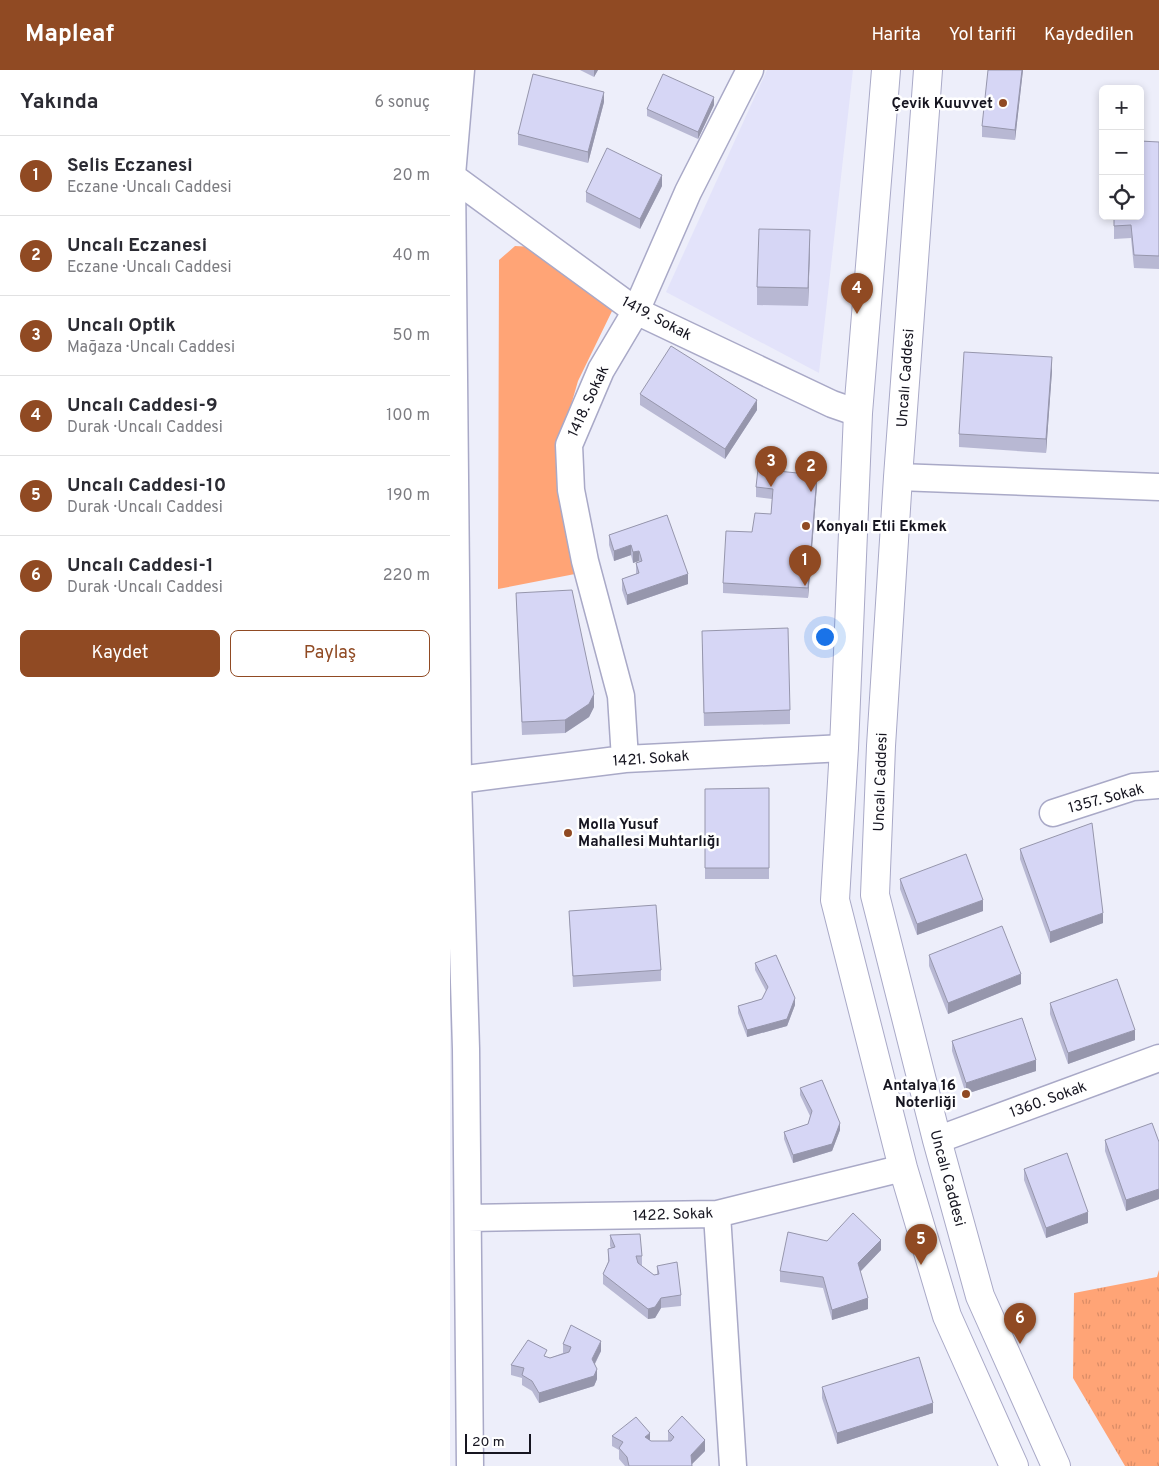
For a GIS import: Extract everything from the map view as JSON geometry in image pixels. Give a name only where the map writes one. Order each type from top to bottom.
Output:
[{"type":"main road","points":[[886,70],[858,414],[844,748],[834,900],[903,1168],[947,1316],[1014,1466]]},
{"type":"main road","name":"Uncalı Caddesi","points":[[928,70],[898,477],[882,746],[876,895],[937,1140],[980,1296],[1056,1466]]},
{"type":"street","points":[[462,70],[451,175],[458,780],[458,1048],[468,1218],[460,1373],[470,1466]]},
{"type":"street","name":"1418. Sokak","points":[[625,759],[621,696],[585,561],[571,490],[569,444],[601,370],[636,311],[688,192],[750,70]]},
{"type":"street","name":"1419. Sokak","points":[[451,175],[636,311],[832,404],[858,414]]},
{"type":"street","points":[[898,477],[1159,487]]},
{"type":"street","name":"1421. Sokak","points":[[458,780],[625,759],[844,748]]},
{"type":"street","name":"1357. Sokak","points":[[1053,813],[1133,787],[1159,785]]},
{"type":"street","name":"1360. Sokak","points":[[937,1140],[1159,1058]]},
{"type":"street","name":"1422. Sokak","points":[[468,1218],[717,1214],[903,1168]]},
{"type":"street","points":[[717,1214],[733,1466]]},
{"type":"shaded area","points":[[767,70],[853,70],[819,373],[666,292]]},
{"type":"green space","points":[[515,246],[533,247],[613,309],[578,381],[561,440],[556,476],[575,574],[498,589],[499,260]]},
{"type":"green space","points":[[1159,1270],[1159,1466],[1125,1466],[1073,1378],[1074,1293],[1157,1277]]},
{"type":"building","name":"Çevik Kuuvvet","points":[[988,70],[1022,70],[1015,130],[982,126]]},
{"type":"building","points":[[533,74],[604,92],[588,152],[518,134]]},
{"type":"building","points":[[663,74],[714,97],[698,132],[647,109]]},
{"type":"building","points":[[1144,141],[1159,142],[1159,256],[1134,255],[1131,225],[1114,226],[1114,220],[1144,220]]},
{"type":"building","points":[[607,148],[662,175],[640,219],[586,192]]},
{"type":"building","points":[[759,229],[810,230],[808,288],[757,287]]},
{"type":"building","points":[[671,346],[757,400],[725,449],[640,394]]},
{"type":"building","points":[[964,352],[1052,357],[1046,439],[959,434]]},
{"type":"building","points":[[758,469],[817,475],[808,588],[723,583],[726,531],[752,532],[755,513],[771,514],[773,489],[756,487]]},
{"type":"building","points":[[667,515],[688,574],[627,595],[622,579],[639,573],[636,563],[642,561],[639,551],[633,552],[631,545],[614,551],[609,535]]},
{"type":"building","points":[[572,590],[594,694],[589,704],[565,720],[522,722],[516,593]]},
{"type":"building","points":[[788,628],[790,710],[704,713],[702,631]]},
{"type":"building","points":[[769,788],[769,868],[705,868],[705,789]]},
{"type":"building","points":[[1092,823],[1103,913],[1050,932],[1020,849]]},
{"type":"building","points":[[966,854],[983,900],[917,924],[900,879]]},
{"type":"building","points":[[656,905],[661,970],[573,976],[569,911]]},
{"type":"building","points":[[1002,926],[1021,974],[948,1003],[929,955]]},
{"type":"building","points":[[776,955],[795,998],[787,1019],[747,1030],[738,1006],[762,999],[768,987],[755,963]]},
{"type":"building","points":[[1117,979],[1135,1030],[1068,1053],[1050,1003]]},
{"type":"building","points":[[1022,1018],[1036,1060],[966,1083],[952,1041]]},
{"type":"building","points":[[822,1080],[840,1123],[832,1144],[793,1155],[784,1132],[808,1124],[812,1111],[800,1088]]},
{"type":"building","points":[[1152,1123],[1159,1142],[1159,1189],[1126,1200],[1105,1140]]},
{"type":"building","points":[[1067,1153],[1088,1212],[1046,1228],[1024,1169]]},
{"type":"building","points":[[853,1213],[881,1240],[858,1263],[868,1298],[832,1310],[823,1277],[780,1271],[788,1232],[827,1241]]},
{"type":"building","points":[[640,1234],[642,1256],[636,1256],[638,1263],[654,1275],[659,1274],[657,1266],[677,1262],[681,1295],[661,1298],[655,1307],[648,1309],[603,1274],[609,1261],[608,1249],[615,1247],[610,1235]]},
{"type":"building","points":[[571,1325],[601,1341],[592,1359],[597,1369],[594,1376],[539,1393],[532,1381],[522,1375],[524,1368],[511,1365],[528,1340],[547,1350],[544,1356],[550,1358],[569,1352],[571,1347],[563,1344]]},
{"type":"building","points":[[919,1357],[933,1403],[837,1433],[822,1387]]},
{"type":"building","points":[[682,1416],[705,1440],[691,1455],[692,1466],[629,1466],[627,1457],[619,1448],[623,1442],[612,1436],[636,1417],[650,1433],[645,1437],[651,1441],[671,1441],[674,1437],[668,1431]]},
{"type":"place","name":"Çevik Kuuvvet","points":[[1003,103]]},
{"type":"place","name":"Uncalı Caddesi-9","points":[[857,314]]},
{"type":"place","name":"Uncalı Optik","points":[[771,487]]},
{"type":"place","name":"Uncalı Eczanesi","points":[[811,492]]},
{"type":"place","name":"Konyalı Etli Ekmek","points":[[806,526]]},
{"type":"place","name":"Selis Eczanesi","points":[[805,586]]},
{"type":"place","name":"Molla Yusuf Mahallesi Muhtarlığı","points":[[568,833]]},
{"type":"place","name":"Antalya 16 Noterliği","points":[[966,1094]]},
{"type":"place","name":"Uncalı Caddesi-10","points":[[921,1265]]},
{"type":"place","name":"Uncalı Caddesi-1","points":[[1020,1344]]}]
